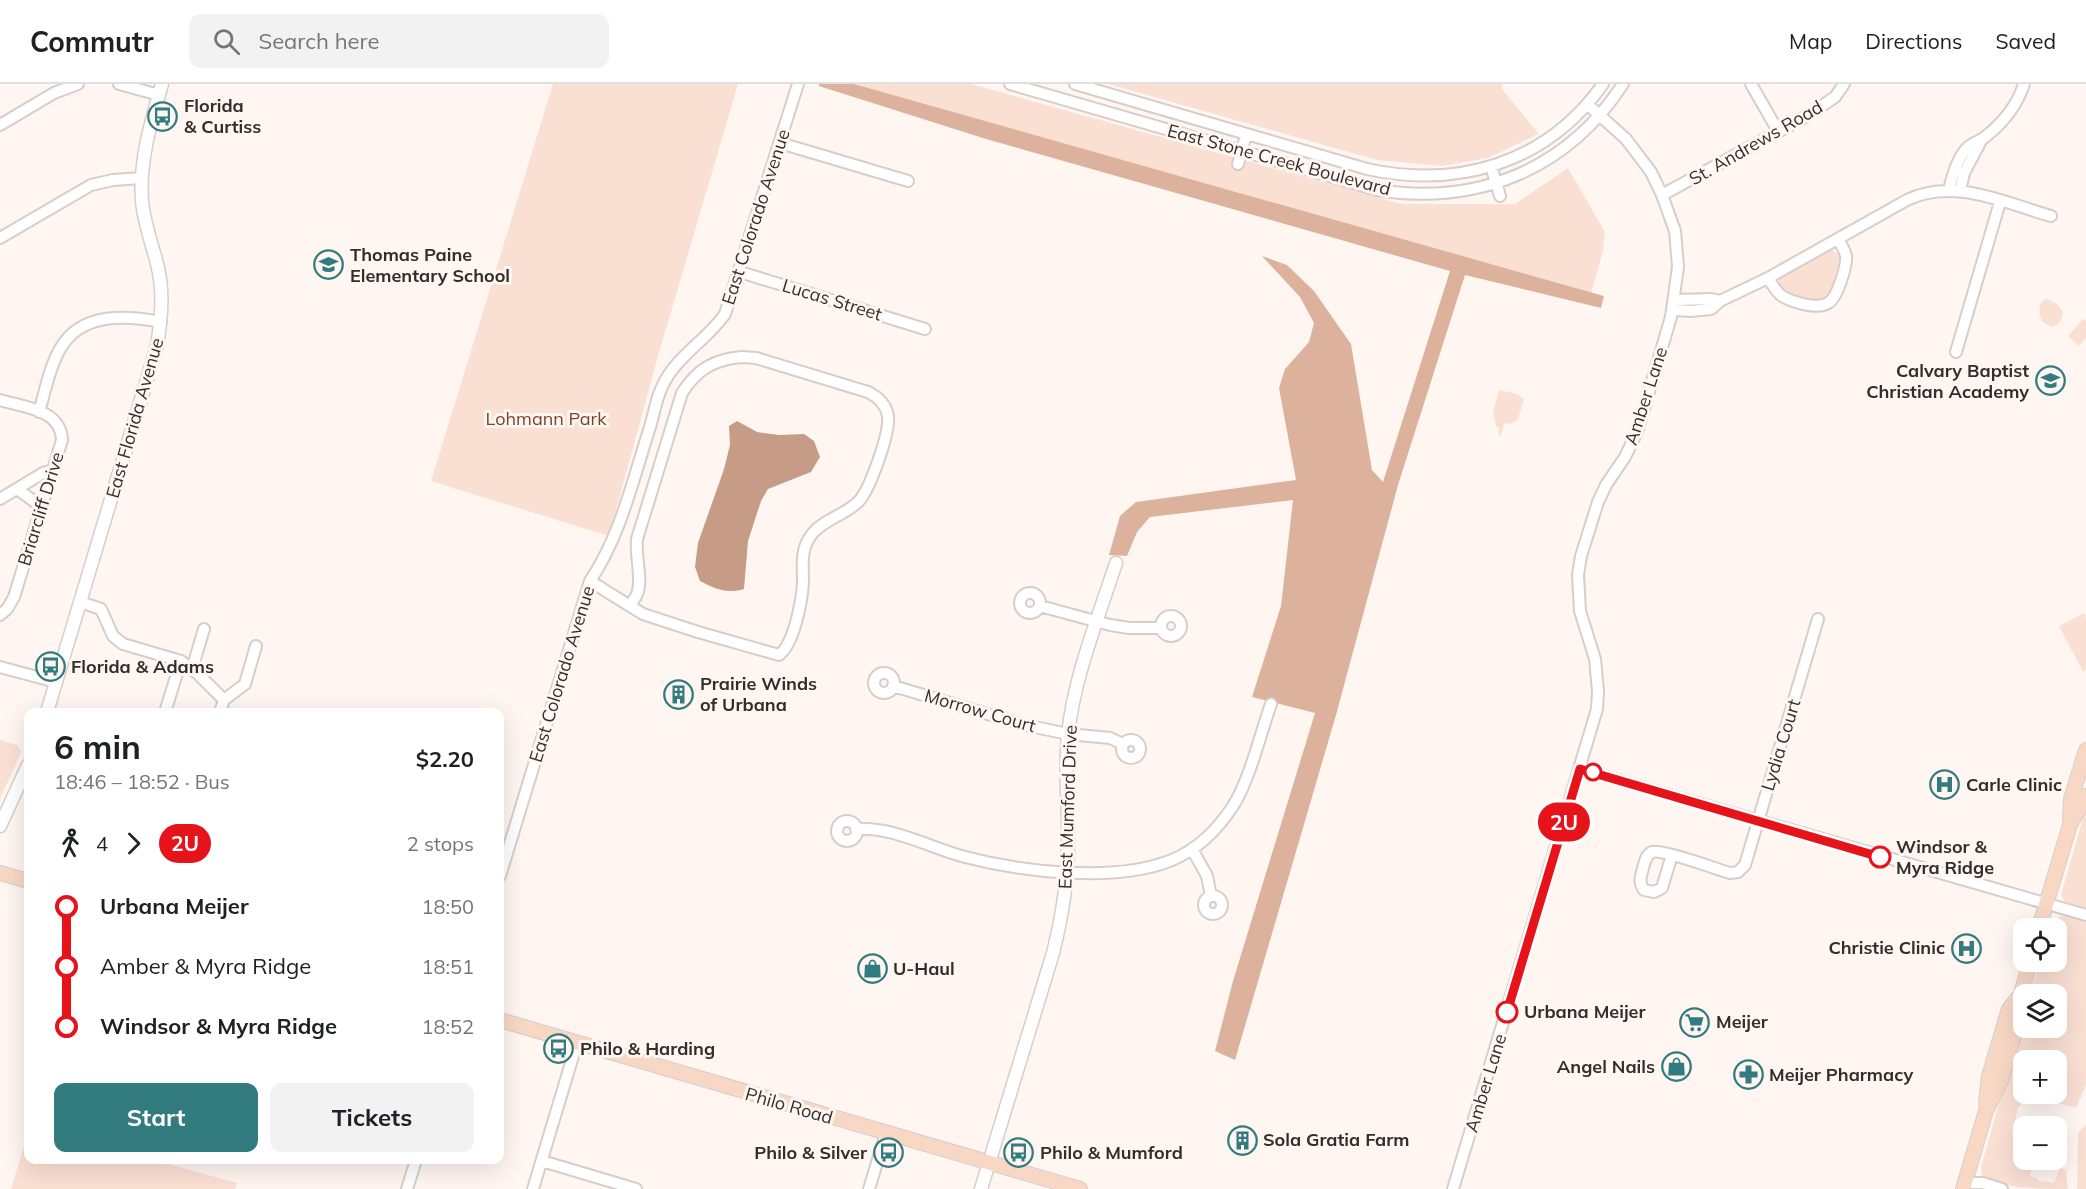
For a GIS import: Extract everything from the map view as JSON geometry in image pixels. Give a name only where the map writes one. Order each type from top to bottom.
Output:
[{"type":"main road","points":[[2070,825],[2071,799],[2086,750]]},
{"type":"main road","points":[[2042,918],[2070,825],[2086,796]]},
{"type":"main road","points":[[0,873],[24,880]]},
{"type":"main road","points":[[1968,1187],[1986,1111],[2001,1080],[2021,1012],[2020,994],[2027,972]]},
{"type":"main road","name":"Philo Road","points":[[504,1021],[1080,1189]]},
{"type":"street","points":[[0,125],[54,93],[78,84]]},
{"type":"street","points":[[119,84],[161,90]]},
{"type":"street","name":"East Colorado Avenue","points":[[504,863],[590,581],[610,547],[619,524],[662,387],[677,364],[722,319],[731,299],[798,84]]},
{"type":"street","name":"East Stone Creek Boulevard","points":[[1010,84],[1377,190],[1395,193],[1462,192],[1497,184],[1529,170],[1572,142],[1600,115],[1623,84]]},
{"type":"street","name":"East Stone Creek Boulevard","points":[[1075,84],[1246,135],[1389,174],[1425,177],[1445,176],[1491,166],[1517,156],[1544,141],[1587,104],[1603,84]]},
{"type":"street","points":[[1751,84],[1778,131]]},
{"type":"street","name":"St. Andrews Road","points":[[1662,195],[1825,105],[1835,97],[1844,84]]},
{"type":"street","points":[[1955,191],[1982,139],[2006,118],[2024,84]]},
{"type":"street","name":"East Florida Avenue","points":[[48,708],[152,367],[161,322],[160,278],[145,222],[142,178],[146,142],[161,90]]},
{"type":"street","name":"Amber Lane","points":[[1454,1189],[1594,721],[1598,691],[1595,659],[1580,611],[1578,575],[1581,556],[1598,502],[1636,436],[1674,305],[1677,248],[1675,231],[1662,195],[1651,172],[1626,139],[1587,104]]},
{"type":"street","points":[[1238,164],[1246,135]]},
{"type":"street","points":[[780,143],[908,182]]},
{"type":"street","points":[[1491,166],[1500,196]]},
{"type":"street","points":[[0,238],[91,185],[113,180],[142,178]]},
{"type":"street","points":[[1674,305],[1691,311],[1711,309],[1720,301],[1768,278],[1913,197],[1928,192],[1955,191],[2050,216]]},
{"type":"street","points":[[1956,352],[2000,202]]},
{"type":"street","points":[[1768,278],[1782,296],[1813,306],[1827,304],[1834,299],[1846,262],[1846,253],[1838,239]]},
{"type":"street","name":"Lucas Street","points":[[740,272],[925,329]]},
{"type":"street","points":[[39,412],[56,358],[66,340],[83,326],[104,318],[140,318],[161,322]]},
{"type":"street","points":[[590,581],[630,606],[643,614],[774,656],[784,652],[788,646],[802,597],[802,564],[806,544],[819,527],[856,504],[870,485],[888,424],[888,416],[883,404],[868,392],[756,358],[726,358],[698,372],[689,382],[677,405],[637,539],[635,551],[639,585],[637,596],[630,606]]},
{"type":"street","name":"Briarcliff Drive","points":[[0,400],[39,412],[56,421],[62,435],[14,597],[7,609],[0,615]]},
{"type":"street","points":[[0,499],[53,470]]},
{"type":"street","points":[[18,489],[42,507]]},
{"type":"street","name":"East Mumford Drive","points":[[981,1189],[1061,921],[1068,872],[1068,734],[1075,693],[1116,563]]},
{"type":"street","points":[[80,602],[101,609],[113,636],[123,644],[181,661],[224,700]]},
{"type":"street","points":[[1040,606],[1097,622],[1129,628],[1161,628]]},
{"type":"street","name":"Lydia Court","points":[[1672,855],[1730,873],[1738,872],[1745,865],[1818,619]]},
{"type":"street","points":[[192,669],[204,629]]},
{"type":"street","points":[[221,708],[224,700],[245,684],[256,646]]},
{"type":"street","points":[[166,708],[181,661]]},
{"type":"street","points":[[0,667],[56,682]]},
{"type":"street","name":"Morrow Court","points":[[893,686],[1025,725],[1068,734],[1110,738],[1123,744]]},
{"type":"street","points":[[856,829],[890,831],[954,854],[982,861],[1068,872],[1148,867],[1169,861],[1192,849],[1211,833],[1234,805],[1270,704]]},
{"type":"street","points":[[1580,769],[2086,915]]},
{"type":"street","points":[[0,826],[24,785]]},
{"type":"street","points":[[1192,849],[1207,876],[1211,896]]},
{"type":"street","points":[[533,1189],[577,1043]]},
{"type":"street","points":[[869,1189],[886,1133]]},
{"type":"street","points":[[542,1161],[636,1189]]},
{"type":"street","points":[[407,1189],[415,1164]]},
{"type":"street","points":[[1968,1187],[1983,1184],[2002,1189]]},
{"type":"green space","name":"Lohmann Park","points":[[553,84],[738,84],[658,356],[609,536],[431,481]]},
{"type":"green space","points":[[854,84],[971,84],[1401,204],[1515,204],[1568,168],[1605,232],[1603,251],[1591,293]]},
{"type":"green space","points":[[1108,84],[1502,84],[1502,89],[1539,134],[1488,158],[1442,166],[1377,160]]},
{"type":"green space","points":[[1832,250],[1839,255],[1839,260],[1834,284],[1827,297],[1816,301],[1808,300],[1792,295],[1780,286],[1778,281],[1782,276]]},
{"type":"green space","points":[[2045,299],[2056,303],[2063,312],[2060,321],[2052,327],[2042,322],[2040,315],[2039,309]]},
{"type":"green space","points":[[2083,319],[2086,321],[2086,338],[2079,346],[2068,336]]},
{"type":"green space","points":[[1499,390],[1517,394],[1524,399],[1518,419],[1511,424],[1505,423],[1500,436],[1493,412]]},
{"type":"green space","points":[[2084,613],[2086,618],[2086,669],[2083,672],[2059,626]]},
{"type":"green space","points":[[0,740],[17,745],[21,752],[0,799]]},
{"type":"green space","points":[[2086,807],[2086,910],[2065,902],[2061,895]]},
{"type":"green space","points":[[2069,916],[2086,921],[2086,1085],[2076,1108],[2061,1104],[2067,1104],[2067,1050],[2014,1050],[2017,1038],[2067,1038],[2067,984],[2033,984],[2037,972],[2067,972],[2067,918],[2058,918]]},
{"type":"green space","points":[[2013,1053],[2013,1104],[2022,1104],[2018,1107],[2016,1116],[2013,1116],[2013,1170],[2032,1170],[2030,1176],[2038,1181],[2054,1183],[2059,1170],[2065,1170],[2068,1189],[2002,1184],[1982,1177],[1981,1167]]},
{"type":"green space","points":[[2086,1124],[2086,1189],[2077,1189],[2078,1133]]},
{"type":"green space","points":[[24,1146],[24,1164],[168,1164],[237,1183],[235,1189],[11,1189]]},
{"type":"shaded area","points":[[819,84],[854,84],[1604,296],[1601,308],[1465,275],[1398,485],[1336,715],[1235,1060],[1215,1051],[1233,981],[1315,713],[1252,697],[1281,606],[1293,500],[1150,517],[1137,532],[1127,556],[1109,555],[1120,516],[1136,502],[1296,480],[1279,388],[1285,369],[1309,342],[1314,323],[1300,297],[1262,256],[1287,265],[1314,291],[1351,344],[1372,470],[1383,482],[1450,271],[986,139],[819,86]]},
{"type":"shaded area","points":[[737,421],[757,432],[779,435],[804,434],[814,441],[820,457],[811,472],[768,489],[761,501],[748,541],[744,589],[727,591],[700,581],[695,567],[698,543],[730,445],[729,426]]},
{"type":"bus line","name":"2U","points":[[1507,1012],[1580,769],[1880,857]]},
{"type":"place","name":"Florida & Curtiss","points":[[163,116]]},
{"type":"place","name":"Thomas Paine Elementary School","points":[[329,265]]},
{"type":"place","name":"Calvary Baptist Christian Academy","points":[[2050,381]]},
{"type":"place","name":"Florida & Adams","points":[[50,667]]},
{"type":"place","name":"Prairie Winds of Urbana","points":[[679,694]]},
{"type":"place","name":"Carle Clinic","points":[[1945,785]]},
{"type":"place","name":"Windsor & Myra Ridge","points":[[1880,857]]},
{"type":"place","name":"Christie Clinic","points":[[1966,948]]},
{"type":"place","name":"U-Haul","points":[[872,969]]},
{"type":"place","name":"Urbana Meijer","points":[[1507,1012]]},
{"type":"place","name":"Meijer","points":[[1695,1022]]},
{"type":"place","name":"Philo & Harding","points":[[559,1049]]},
{"type":"place","name":"Angel Nails","points":[[1676,1067]]},
{"type":"place","name":"Meijer Pharmacy","points":[[1748,1075]]},
{"type":"place","name":"Sola Gratia Farm","points":[[1242,1140]]},
{"type":"place","name":"Philo & Silver","points":[[888,1153]]},
{"type":"place","name":"Philo & Mumford","points":[[1019,1153]]}]
